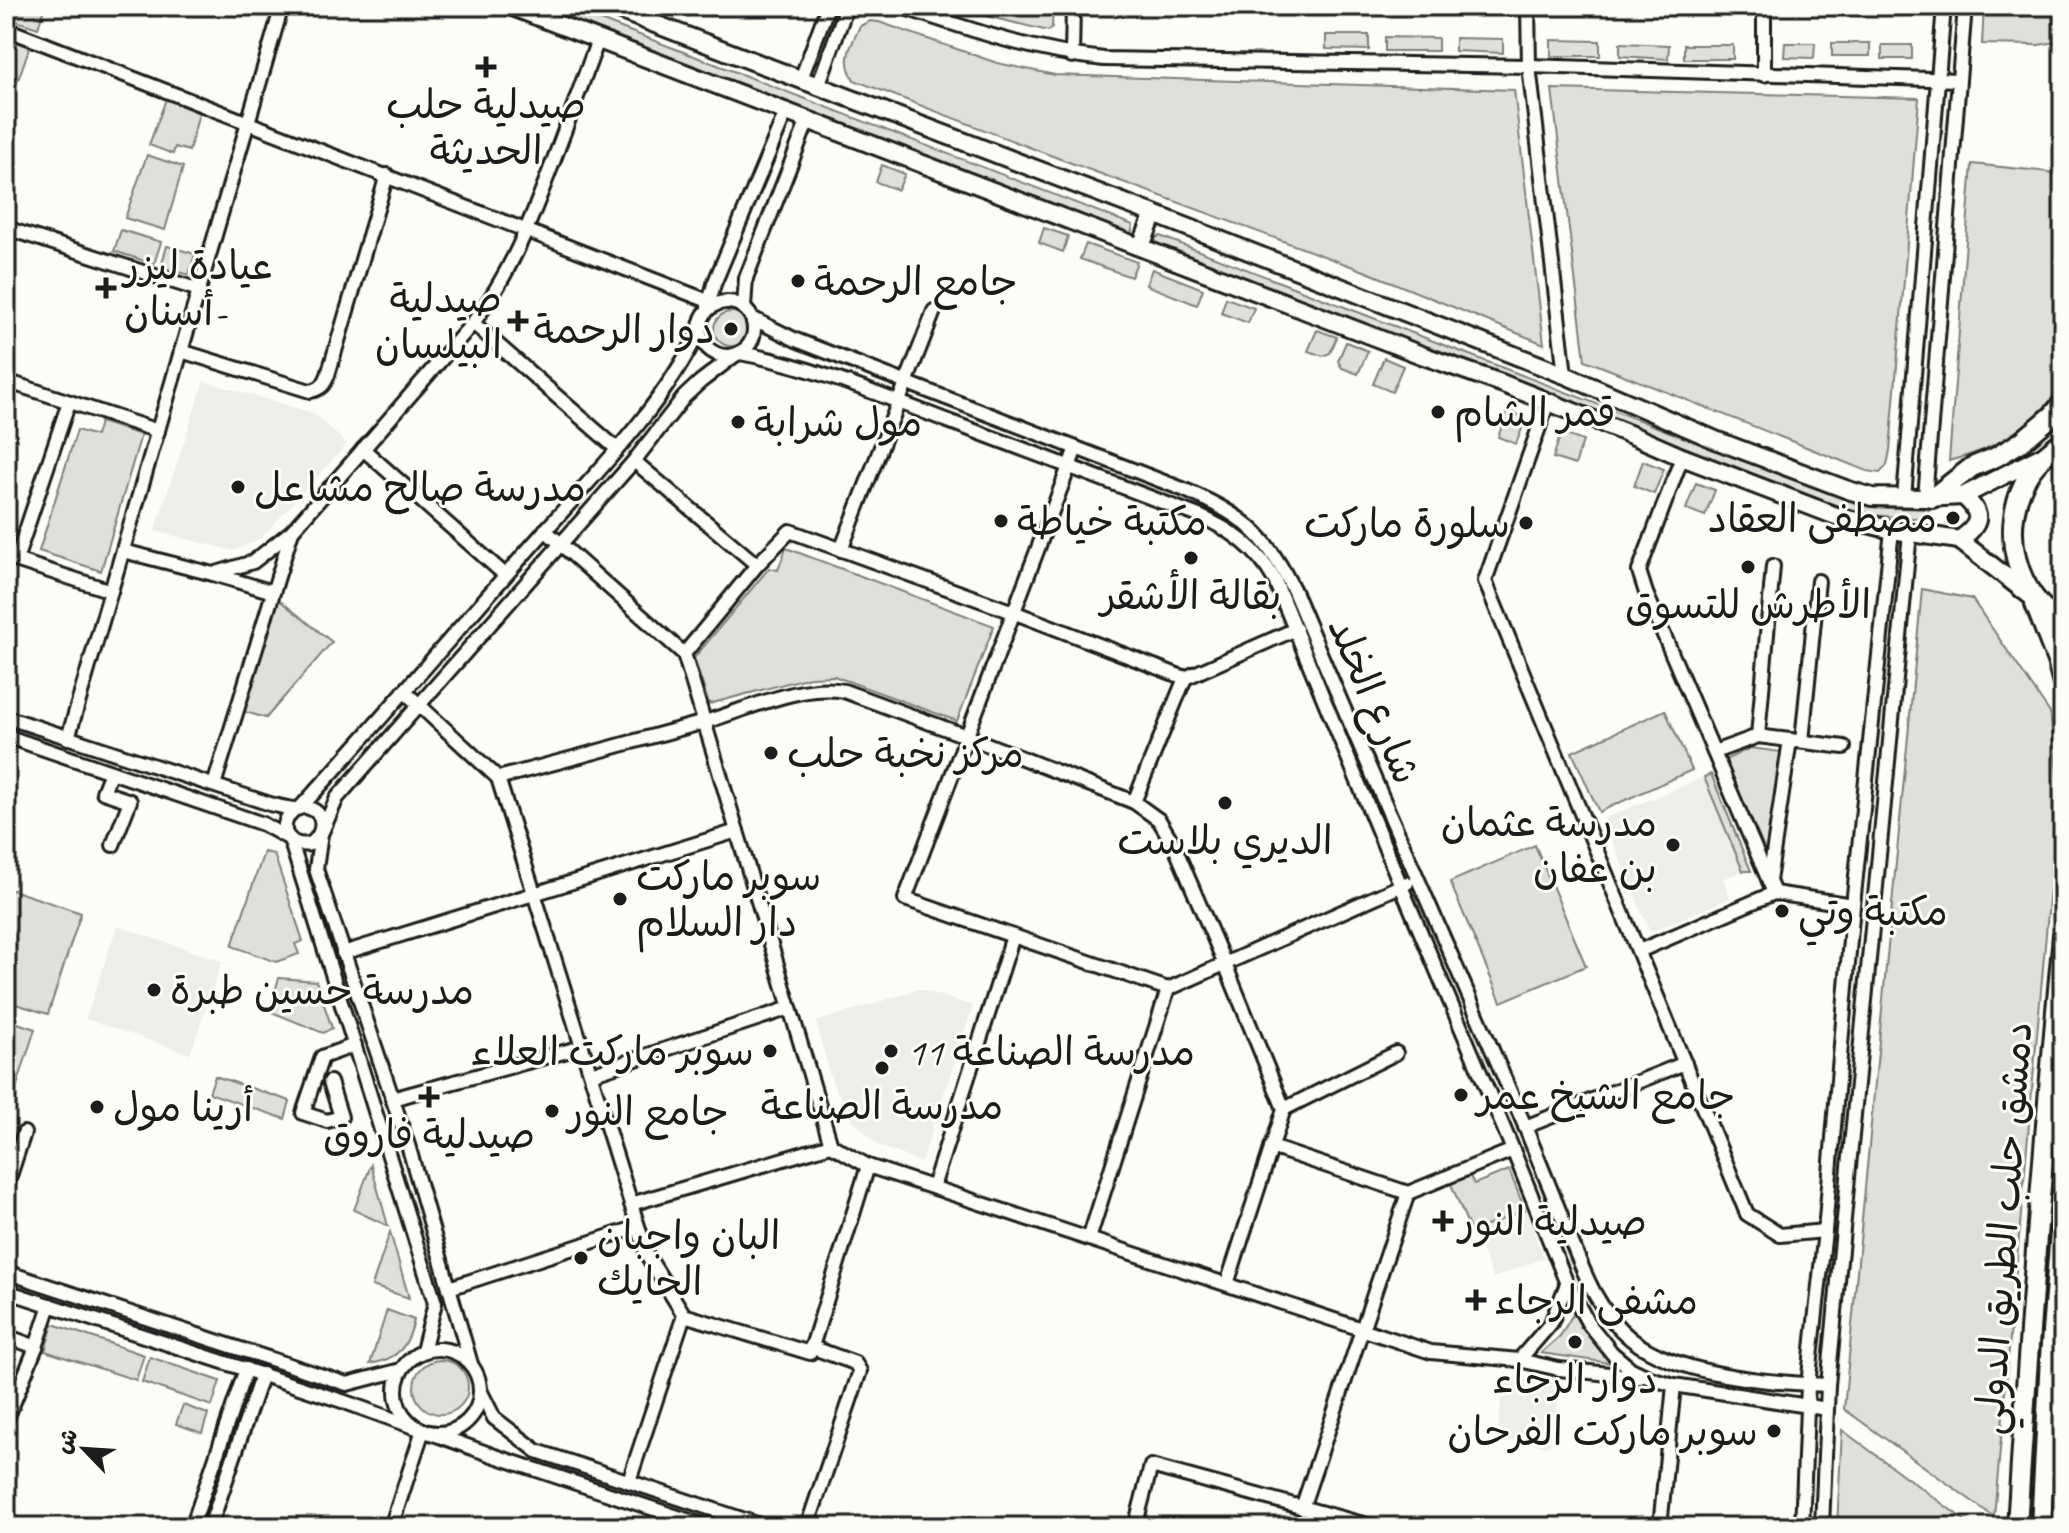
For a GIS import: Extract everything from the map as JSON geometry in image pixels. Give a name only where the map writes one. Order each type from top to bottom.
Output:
[{"type":"highway","points":[[1928,498],[1972,467],[2021,442],[2063,403]]},
{"type":"highway","points":[[2063,430],[2025,479],[2014,508],[2012,540],[2018,570],[2033,598],[2063,684]]},
{"type":"highway","points":[[2045,454],[2063,441]]},
{"type":"highway","points":[[2033,598],[2063,624]]},
{"type":"highway","name":"دمشق حلب الطريق الدولي","points":[[2017,1527],[2028,1336],[2063,936]]},
{"type":"highway","points":[[2041,1527],[2063,1195]]},
{"type":"main road","points":[[510,6],[1548,402],[1836,516],[1892,530],[1959,540],[2033,598]]},
{"type":"main road","points":[[608,6],[630,10],[818,86],[1154,214],[1565,375],[1718,441],[1848,490],[1872,497],[1963,496],[2045,454]]},
{"type":"main road","points":[[1141,246],[1154,214]]},
{"type":"main road","points":[[1706,466],[1718,441]]},
{"type":"main road","points":[[1959,540],[1971,532],[1977,523],[1978,513],[1963,496]]},
{"type":"street","points":[[68,738],[282,6]]},
{"type":"street","points":[[801,79],[828,6]]},
{"type":"street","points":[[818,86],[847,6]]},
{"type":"street","points":[[899,6],[1035,48],[1104,59],[1529,66],[1959,80]]},
{"type":"street","points":[[1072,56],[1073,6]]},
{"type":"street","points":[[1528,6],[1529,66],[1565,375]]},
{"type":"street","points":[[1764,6],[1764,75]]},
{"type":"street","points":[[1904,498],[1944,6]]},
{"type":"street","points":[[1928,498],[1965,6]]},
{"type":"street","points":[[6,29],[527,229],[711,304],[735,303],[744,307],[752,318],[754,328],[747,347],[684,397],[634,461],[337,798],[321,834],[310,844],[296,844],[263,824],[6,736]]},
{"type":"street","points":[[213,574],[253,562],[292,531],[490,300],[510,267],[527,229],[598,40]]},
{"type":"street","points":[[423,1351],[435,1303],[290,839],[285,832],[285,823],[288,815],[298,808],[404,691],[617,449],[668,386],[711,304],[786,112]]},
{"type":"street","points":[[744,307],[746,278],[808,120]]},
{"type":"street","points":[[181,351],[310,391],[324,385],[387,175]]},
{"type":"street","points":[[6,228],[199,290]]},
{"type":"street","points":[[841,550],[934,311]]},
{"type":"street","name":"شارع الخلد","points":[[752,318],[796,340],[1210,501],[1254,529],[1284,570],[1294,591],[1525,1127],[1579,1260],[1608,1315],[1629,1338],[1665,1358],[1706,1371],[1828,1385]]},
{"type":"street","points":[[473,323],[617,449]]},
{"type":"street","points":[[699,331],[711,352],[726,357],[737,354],[772,359],[899,402],[1222,525],[1241,538],[1268,567],[1296,629],[1567,1284],[1588,1323],[1612,1353],[1631,1369],[1650,1378],[1674,1385],[1827,1409]]},
{"type":"street","points":[[6,381],[158,431]]},
{"type":"street","points":[[69,402],[11,558],[111,591]]},
{"type":"street","points":[[1548,402],[1485,581],[1747,1214],[1780,1235],[1825,1231]]},
{"type":"street","points":[[1076,448],[905,899],[1168,989],[1418,879]]},
{"type":"street","points":[[363,449],[505,575]]},
{"type":"street","points":[[1682,457],[1639,571],[1772,887]]},
{"type":"street","points":[[634,461],[757,565]]},
{"type":"street","points":[[545,530],[684,654],[831,1145],[868,1166],[1431,1352],[1519,1360],[1559,1369],[1650,1378]]},
{"type":"street","points":[[1802,1527],[1806,1407],[1892,530]]},
{"type":"street","points":[[214,785],[292,531]]},
{"type":"street","points":[[684,654],[757,565],[790,531],[1185,678]]},
{"type":"street","points":[[1822,1527],[1828,1385],[1910,533]]},
{"type":"street","points":[[123,551],[273,592]]},
{"type":"street","points":[[1758,736],[1773,566]]},
{"type":"street","points":[[1772,887],[1818,581]]},
{"type":"street","points":[[1134,802],[1185,678],[1296,629]]},
{"type":"street","points":[[498,778],[704,722],[804,691],[829,688],[966,736],[1134,802],[1159,820],[1174,845],[1284,1109],[1227,1284]]},
{"type":"street","points":[[404,691],[498,778],[647,1255],[684,1315],[810,1353],[868,1166]]},
{"type":"street","points":[[6,717],[270,804],[309,808],[321,818],[323,826],[316,869],[408,1145],[471,1364],[478,1376],[478,1404],[472,1416],[462,1425],[437,1433],[411,1423],[402,1412],[397,1398],[401,1370],[411,1359],[423,1351],[449,1350],[471,1364]]},
{"type":"street","points":[[1714,752],[1758,736],[1844,747]]},
{"type":"street","points":[[111,772],[103,792],[130,801],[113,845]]},
{"type":"street","points":[[343,953],[737,831]]},
{"type":"street","points":[[1639,951],[1772,887],[1853,905]]},
{"type":"street","points":[[933,1187],[1013,936]]},
{"type":"street","points":[[1089,1239],[1168,989]]},
{"type":"street","points":[[591,1074],[790,1008]]},
{"type":"street","points":[[330,1082],[341,1117],[327,1121],[303,1113],[322,1057],[355,1045]]},
{"type":"street","points":[[392,1099],[582,1047]]},
{"type":"street","points":[[1284,1109],[1396,1053]]},
{"type":"street","points":[[1525,1127],[1685,1063]]},
{"type":"street","points":[[367,1085],[386,1079]]},
{"type":"street","points":[[6,1188],[24,1133]]},
{"type":"street","points":[[631,1204],[831,1145]]},
{"type":"street","points":[[1271,1147],[1408,1193],[1513,1150]]},
{"type":"street","points":[[1302,1508],[1408,1193]]},
{"type":"street","points":[[449,1288],[638,1227]]},
{"type":"street","points":[[1560,1267],[1579,1260]]},
{"type":"street","points":[[6,1272],[347,1384],[401,1370]]},
{"type":"street","points":[[1519,1360],[1551,1323],[1567,1284]]},
{"type":"street","points":[[6,1291],[262,1374],[708,1527]]},
{"type":"street","points":[[6,1421],[50,1305]]},
{"type":"street","points":[[629,1481],[684,1315]]},
{"type":"street","points":[[6,1336],[36,1347]]},
{"type":"street","points":[[807,1527],[860,1371],[855,1363],[811,1347]]},
{"type":"street","points":[[192,1527],[246,1369]]},
{"type":"street","points":[[210,1527],[262,1374]]},
{"type":"street","points":[[1660,1527],[1674,1385]]},
{"type":"street","points":[[480,1390],[494,1418],[537,1451],[766,1527]]},
{"type":"street","points":[[391,1527],[423,1430]]},
{"type":"street","points":[[1135,1527],[1151,1466],[1374,1527]]},
{"type":"shaded area","points":[[15,6],[45,6],[38,28],[10,19]]},
{"type":"shaded area","points":[[539,6],[564,6],[1133,225],[1131,234]]},
{"type":"shaded area","points":[[955,6],[1053,6],[1052,28],[1048,31]]},
{"type":"shaded area","points":[[1984,6],[2063,6],[2063,41],[2038,45],[1982,44]]},
{"type":"shaded area","points":[[870,21],[997,63],[1055,75],[1514,90],[1544,344],[1367,272],[854,80],[848,65],[849,53],[860,26]]},
{"type":"shaded area","points":[[1326,35],[1369,35],[1369,50],[1326,49]]},
{"type":"shaded area","points":[[1385,37],[1438,38],[1438,51],[1385,51]]},
{"type":"shaded area","points":[[1455,38],[1503,39],[1503,53],[1455,51]]},
{"type":"shaded area","points":[[6,39],[30,46],[6,114]]},
{"type":"shaded area","points":[[1551,40],[1600,41],[1600,56],[1551,56]]},
{"type":"shaded area","points":[[1620,43],[1669,45],[1668,59],[1620,56]]},
{"type":"shaded area","points":[[1785,43],[1815,43],[1814,58],[1784,57]]},
{"type":"shaded area","points":[[1832,43],[1870,43],[1870,56],[1832,56]]},
{"type":"shaded area","points":[[1684,45],[1733,45],[1733,59],[1684,59]]},
{"type":"shaded area","points":[[1882,45],[1912,45],[1912,59],[1882,59]]},
{"type":"shaded area","points":[[1552,89],[1919,98],[1890,450],[1887,465],[1880,473],[1867,471],[1585,360]]},
{"type":"shaded area","points":[[166,99],[199,113],[189,151],[175,147],[173,154],[149,145]]},
{"type":"shaded area","points":[[147,155],[183,167],[165,230],[125,218]]},
{"type":"shaded area","points":[[1972,164],[2049,172],[2063,177],[2063,383],[2048,403],[2018,430],[1985,449],[1949,461]]},
{"type":"shaded area","points":[[882,165],[905,174],[898,190],[876,182]]},
{"type":"shaded area","points":[[1044,228],[1068,236],[1063,252],[1039,243]]},
{"type":"shaded area","points":[[121,230],[161,242],[154,264],[114,251]]},
{"type":"shaded area","points":[[1160,236],[1844,499],[1871,507],[1928,509],[1928,519],[1870,515],[1840,507],[1157,244],[1155,238]]},
{"type":"shaded area","points":[[1086,244],[1137,262],[1131,277],[1080,259]]},
{"type":"shaded area","points":[[167,246],[195,254],[189,275],[161,267]]},
{"type":"shaded area","points":[[1152,269],[1203,289],[1197,305],[1146,285]]},
{"type":"shaded area","points":[[1226,298],[1254,308],[1248,323],[1221,313]]},
{"type":"shaded area","points":[[731,312],[743,317],[748,329],[743,341],[731,346],[719,341],[714,329],[719,317]]},
{"type":"shaded area","points":[[1317,330],[1337,337],[1330,353],[1323,356],[1308,351]]},
{"type":"shaded area","points":[[1346,342],[1368,351],[1358,374],[1342,368],[1338,361]]},
{"type":"shaded area","points":[[1384,358],[1403,366],[1392,392],[1373,384]]},
{"type":"shaded area","name":"مدرسة صالح مشاعل","points":[[204,381],[313,413],[347,444],[261,538],[234,551],[155,531]]},
{"type":"shaded area","points":[[1508,410],[1525,421],[1516,444],[1498,437]]},
{"type":"shaded area","points":[[100,422],[141,435],[101,571],[39,551],[77,430],[96,436]]},
{"type":"shaded area","points":[[1561,433],[1583,441],[1575,465],[1553,458]]},
{"type":"shaded area","points":[[1643,461],[1664,469],[1654,494],[1634,486]]},
{"type":"shaded area","points":[[1696,483],[1715,490],[1705,516],[1686,509]]},
{"type":"shaded area","points":[[786,548],[994,626],[957,721],[834,676],[810,677],[709,704],[694,658],[769,568],[778,570]]},
{"type":"shaded area","points":[[1922,589],[1972,599],[2050,713],[2059,788],[1994,1517],[1844,1409]]},
{"type":"shaded area","points":[[278,599],[332,642],[266,718],[245,712],[242,705],[273,603]]},
{"type":"shaded area","points":[[1665,710],[1692,770],[1599,812],[1572,752]]},
{"type":"shaded area","points":[[1750,748],[1782,752],[1769,864],[1725,760]]},
{"type":"shaded area","points":[[1711,774],[1751,871],[1743,871],[1704,777]]},
{"type":"shaded area","name":"مدرسة عثمان بن عفان","points":[[1704,777],[1743,871],[1723,879],[1730,898],[1650,932],[1603,819]]},
{"type":"shaded area","points":[[1535,845],[1586,966],[1501,1002],[1450,882]]},
{"type":"shaded area","points":[[264,852],[274,854],[303,941],[295,944],[299,954],[276,962],[232,946]]},
{"type":"shaded area","points":[[6,888],[81,913],[48,1014],[6,1001]]},
{"type":"shaded area","name":"مدرسة حسين طبرة","points":[[117,926],[222,961],[190,1054],[86,1019]]},
{"type":"shaded area","points":[[279,978],[316,981],[332,1028],[323,1033],[269,1011]]},
{"type":"shaded area","name":"مدرسة الصناعة 11","points":[[919,989],[973,1006],[921,1163],[878,1145],[850,1117],[831,1079],[816,1022]]},
{"type":"shaded area","points":[[6,1019],[35,1029],[6,1120]]},
{"type":"shaded area","points":[[215,1076],[290,1101],[285,1119],[209,1093]]},
{"type":"shaded area","points":[[371,1165],[388,1226],[354,1210]]},
{"type":"shaded area","points":[[1509,1170],[1525,1210],[1471,1232],[1451,1184],[1470,1176],[1474,1184]]},
{"type":"shaded area","points":[[1525,1210],[1544,1258],[1493,1278],[1474,1231]]},
{"type":"shaded area","points":[[390,1232],[409,1298],[372,1286]]},
{"type":"shaded area","points":[[387,1310],[414,1320],[412,1329],[395,1355],[370,1364]]},
{"type":"shaded area","points":[[1573,1314],[1612,1360],[1610,1363],[1541,1353],[1560,1336]]},
{"type":"shaded area","points":[[53,1324],[144,1355],[136,1380],[45,1351]]},
{"type":"shaded area","points":[[150,1357],[220,1381],[212,1406],[142,1382]]},
{"type":"shaded area","points":[[441,1360],[460,1368],[468,1387],[460,1406],[441,1414],[422,1406],[414,1387],[422,1368]]},
{"type":"shaded area","points":[[1505,1374],[1561,1383],[1550,1446],[1496,1439]]},
{"type":"shaded area","points":[[183,1405],[208,1414],[202,1433],[176,1424]]},
{"type":"shaded area","points":[[1842,1430],[1974,1527],[1837,1527]]},
{"type":"place","name":"صيدلية حلب الحديثة","points":[[486,67]]},
{"type":"place","name":"جامع الرحمة","points":[[798,281]]},
{"type":"place","name":"عيادة ليزر أسنان-","points":[[106,288]]},
{"type":"place","name":"صيدلية البيلسان","points":[[518,321]]},
{"type":"place","name":"دوار الرحمة","points":[[731,329]]},
{"type":"place","name":"قمر الشام","points":[[1438,412]]},
{"type":"place","name":"مول شرابة","points":[[738,422]]},
{"type":"place","name":"مدرسة صالح مشاعل","points":[[238,487]]},
{"type":"place","name":"مصطفى العقاد","points":[[1953,518]]},
{"type":"place","name":"مكتبة خياطة","points":[[1001,521]]},
{"type":"place","name":"سلورة ماركت","points":[[1526,523]]},
{"type":"place","name":"بقالة الأشقر","points":[[1191,558]]},
{"type":"place","name":"الأطرش للتسوق","points":[[1748,567]]},
{"type":"place","name":"مركز نخبة حلب","points":[[771,753]]},
{"type":"place","name":"الديري بلاست","points":[[1225,803]]},
{"type":"place","name":"مدرسة عثمان بن عفان","points":[[1673,845]]},
{"type":"place","name":"سوبر ماركت دار السلام","points":[[620,899]]},
{"type":"place","name":"مكتبة وتي","points":[[1782,911]]},
{"type":"place","name":"مدرسة حسين طبرة","points":[[154,990]]},
{"type":"place","name":"سوبر ماركت العلاء","points":[[770,1051]]},
{"type":"place","name":"مدرسة الصناعة 11","points":[[891,1051]]},
{"type":"place","name":"مدرسة الصناعة","points":[[882,1068]]},
{"type":"place","name":"جامع الشيخ عمر","points":[[1461,1095]]},
{"type":"place","name":"صيدلية فاروق","points":[[429,1097]]},
{"type":"place","name":"أرينا مول","points":[[97,1107]]},
{"type":"place","name":"جامع النور","points":[[552,1111]]},
{"type":"place","name":"صيدلية النور","points":[[1443,1221]]},
{"type":"place","name":"البان واجبان الحايك","points":[[581,1258]]},
{"type":"place","name":"مشفى الرجاء","points":[[1476,1300]]},
{"type":"place","name":"دوار الرجاء","points":[[1575,1342]]},
{"type":"place","name":"سوبر ماركت الفرحان","points":[[1774,1431]]}]
